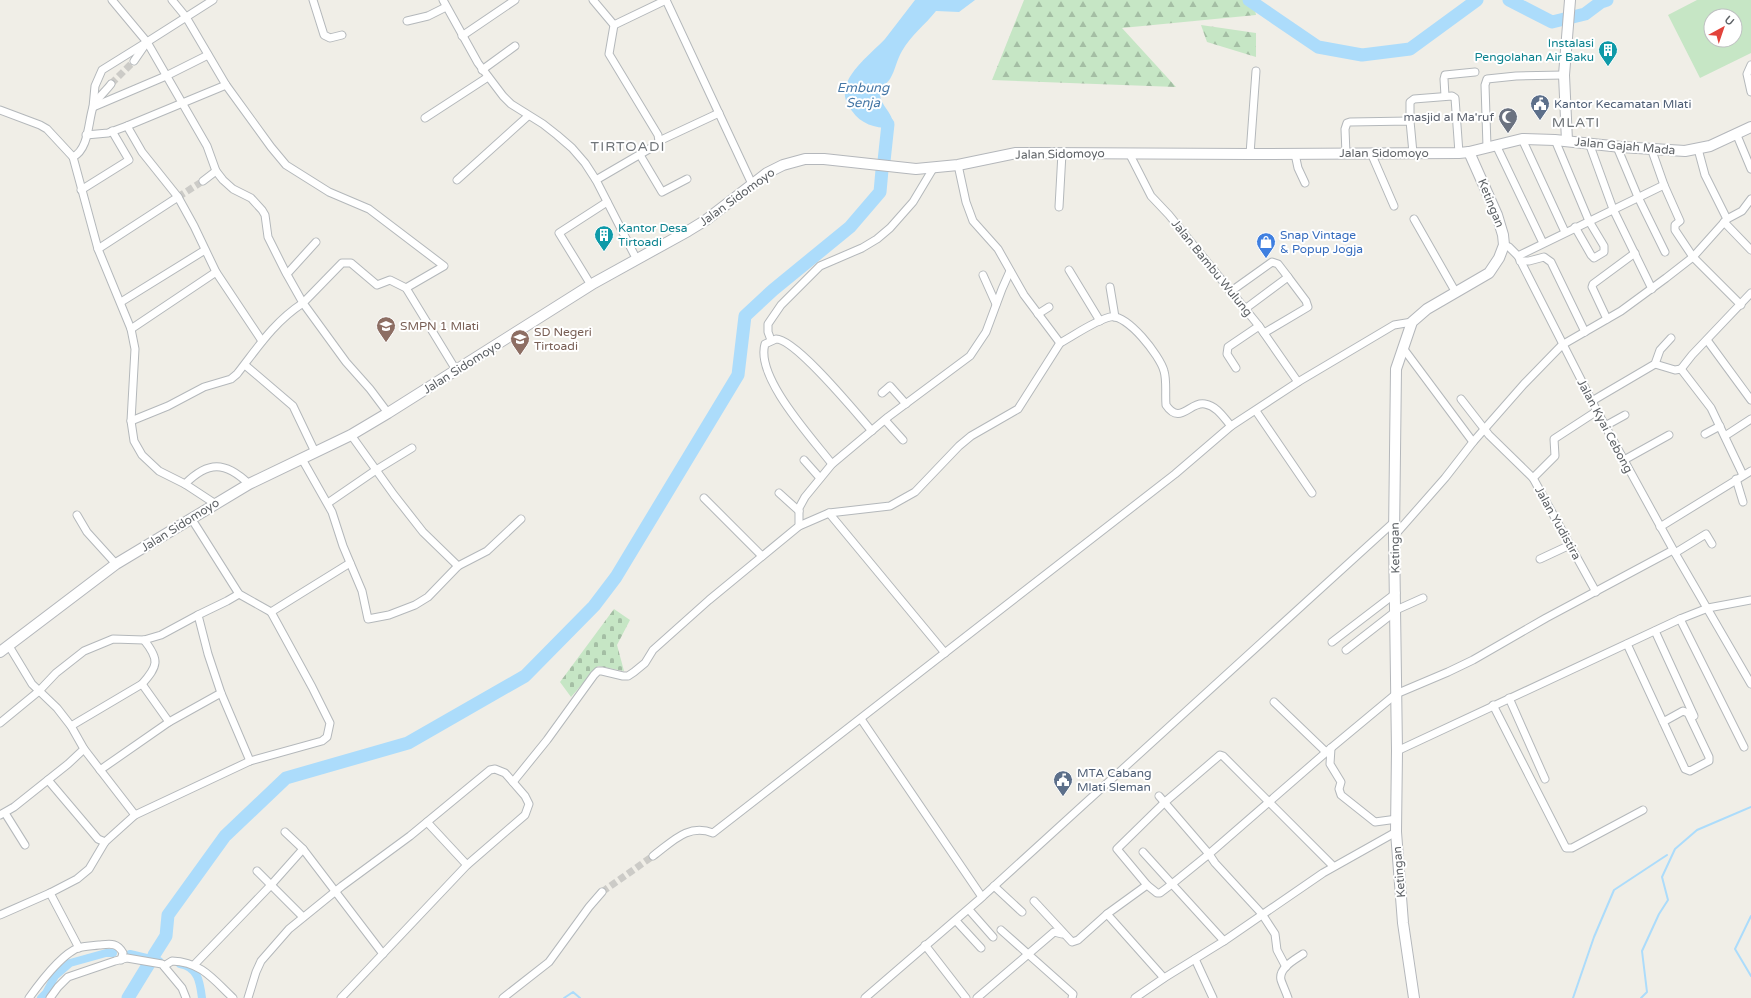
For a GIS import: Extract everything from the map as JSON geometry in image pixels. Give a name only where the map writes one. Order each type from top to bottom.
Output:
[{"type":"main road","points":[[1567,141],[1564,75],[1570,0]]},
{"type":"main road","name":"Jalan Gajah Mada","points":[[1567,141],[1617,147],[1686,151],[1710,146],[1751,127]]},
{"type":"main road","name":"Jalan Sidomoyo","points":[[0,652],[116,564],[214,503],[249,484],[351,434],[388,413],[591,285],[706,220],[767,173],[783,165],[805,159],[824,159],[916,169],[958,165],[1016,153],[1346,154],[1464,152],[1522,139],[1567,141]]},
{"type":"main road","name":"Ketingan","points":[[1414,998],[1403,923],[1396,832],[1398,751],[1394,522],[1396,369],[1412,322],[1427,309],[1489,273],[1499,258],[1504,245],[1503,235],[1497,215],[1464,152]]},
{"type":"street","points":[[114,0],[147,42],[207,146],[216,170],[228,185],[251,198],[262,210],[268,237],[303,302],[346,362],[370,389],[388,413]]},
{"type":"street","points":[[172,0],[186,17],[226,85],[271,148],[286,165],[329,192],[369,209],[444,266],[406,288]]},
{"type":"street","points":[[73,157],[79,151],[86,135],[93,107],[95,86],[102,70],[213,0]]},
{"type":"street","points":[[312,0],[324,34],[330,38],[342,35]]},
{"type":"street","points":[[442,0],[482,70],[503,96],[528,116],[543,124],[572,148],[596,180],[637,260]]},
{"type":"street","points":[[462,36],[516,0]]},
{"type":"street","points":[[593,0],[614,25],[609,54],[658,136],[659,141]]},
{"type":"street","points":[[614,25],[666,0],[752,184]]},
{"type":"street","points":[[407,21],[428,16],[446,7]]},
{"type":"street","points":[[134,61],[147,42]]},
{"type":"street","points":[[482,70],[515,46]]},
{"type":"street","points":[[93,107],[166,76],[208,55]]},
{"type":"street","points":[[1751,65],[1747,74],[1751,92]]},
{"type":"street","points":[[1250,154],[1256,71]]},
{"type":"street","points":[[1445,96],[1445,75],[1475,72]]},
{"type":"street","points":[[1543,243],[1492,146],[1484,85],[1487,79],[1564,75]]},
{"type":"street","points":[[425,118],[488,77]]},
{"type":"street","points":[[93,107],[111,84]]},
{"type":"street","points":[[86,135],[112,131],[127,126],[226,85]]},
{"type":"street","points":[[1413,153],[1410,102],[1414,99],[1445,96],[1452,96],[1455,98],[1464,152]]},
{"type":"street","points":[[0,110],[47,129],[73,157],[98,248],[131,329],[135,349],[131,421],[134,441],[142,455],[159,471],[185,484],[214,503]]},
{"type":"street","points":[[596,180],[640,155],[659,141],[719,113]]},
{"type":"street","points":[[457,180],[528,116]]},
{"type":"street","points":[[1346,154],[1345,129],[1347,123],[1410,121]]},
{"type":"street","points":[[127,126],[142,152],[178,197],[216,272],[262,341]]},
{"type":"street","points":[[81,190],[129,160],[112,131]]},
{"type":"street","points":[[1736,133],[1751,169]]},
{"type":"street","points":[[1522,139],[1566,232]]},
{"type":"street","points":[[1555,140],[1588,221],[1604,246],[1604,252],[1598,257],[1594,258],[1575,227]]},
{"type":"street","points":[[1589,143],[1614,209],[1652,288]]},
{"type":"street","points":[[1617,147],[1638,197],[1665,252]]},
{"type":"street","points":[[1651,148],[1664,185],[1680,221],[1675,225],[1675,230],[1693,257],[1741,305]]},
{"type":"street","points":[[1698,149],[1705,175],[1725,220],[1751,250]]},
{"type":"street","points":[[1059,207],[1062,153]]},
{"type":"street","name":"Jalan Bambu Wulung","points":[[1129,153],[1151,196],[1169,215],[1259,326],[1298,382]]},
{"type":"street","points":[[1371,153],[1394,206]]},
{"type":"street","points":[[1295,154],[1298,168],[1305,183]]},
{"type":"street","points":[[640,155],[662,192],[687,179]]},
{"type":"street","points":[[958,165],[966,202],[973,221],[998,248],[1010,267],[1010,271],[1038,314],[1060,343]]},
{"type":"street","points":[[770,340],[768,324],[781,305],[820,266],[862,248],[877,239],[890,228],[913,202],[934,167]]},
{"type":"street","points":[[203,181],[216,170]]},
{"type":"street","points":[[1519,258],[1543,243],[1664,185]]},
{"type":"street","points":[[98,248],[178,197]]},
{"type":"street","points":[[1394,536],[1445,478],[1472,442],[1524,384],[1562,345],[1621,311],[1693,257],[1725,220],[1742,211],[1751,199]]},
{"type":"street","points":[[591,285],[559,233],[607,202]]},
{"type":"street","points":[[1414,219],[1456,291]]},
{"type":"street","points":[[287,274],[316,242]]},
{"type":"street","name":"Jalan Kyai Cebong","points":[[1504,245],[1509,247],[1519,258],[1562,345],[1660,527],[1751,684]]},
{"type":"street","points":[[121,302],[205,250]]},
{"type":"street","points":[[1606,319],[1592,287],[1593,284],[1635,253]]},
{"type":"street","points":[[1519,258],[1529,261],[1544,257],[1551,262],[1585,332]]},
{"type":"street","points":[[131,421],[168,406],[204,387],[231,379],[283,317],[303,302],[342,264],[346,262],[351,263],[377,285],[390,280],[406,288],[456,370]]},
{"type":"street","points":[[1230,292],[1272,262],[1278,264],[1306,301],[1308,307],[1264,333]]},
{"type":"street","points":[[1069,270],[1100,321]]},
{"type":"street","points":[[799,526],[799,511],[805,497],[832,464],[884,420],[970,356],[982,341],[1010,271]]},
{"type":"street","points":[[131,329],[216,272]]},
{"type":"street","points":[[983,275],[996,304]]},
{"type":"street","points":[[1245,309],[1288,277]]},
{"type":"street","points":[[1110,287],[1115,317]]},
{"type":"street","points":[[1655,364],[1675,370],[1682,369],[1692,355],[1751,294]]},
{"type":"street","points":[[1038,314],[1049,307]]},
{"type":"street","points":[[513,782],[547,740],[598,671],[623,676],[628,676],[634,672],[645,663],[653,650],[703,605],[799,526],[829,513],[890,506],[915,492],[959,446],[971,436],[1018,409],[1060,343],[1100,321],[1110,317],[1115,317],[1127,322],[1152,350],[1161,363],[1164,372],[1166,405],[1169,409],[1177,414],[1202,404],[1207,404],[1220,412],[1231,426]]},
{"type":"street","points":[[652,856],[686,832],[693,829],[713,833],[1175,474],[1231,426],[1298,382],[1394,325],[1412,322]]},
{"type":"street","points":[[1236,368],[1227,354],[1228,347],[1259,326]]},
{"type":"street","points":[[1592,401],[1655,364],[1660,350],[1671,338]]},
{"type":"street","points":[[832,464],[780,397],[764,359],[763,352],[766,344],[770,340],[779,339],[788,343],[825,378],[872,431]]},
{"type":"street","points":[[1707,340],[1751,400]]},
{"type":"street","points":[[1403,348],[1472,442]]},
{"type":"street","points":[[245,364],[293,406],[315,452]]},
{"type":"street","points":[[1682,369],[1711,408],[1726,436],[1743,475]]},
{"type":"street","points":[[882,393],[890,386],[906,404]]},
{"type":"street","points":[[1461,399],[1484,430],[1533,478]]},
{"type":"street","points":[[1256,410],[1312,493]]},
{"type":"street","name":"Jalan Yudistira","points":[[1596,592],[1533,478],[1555,456],[1554,439],[1597,411]]},
{"type":"street","points":[[1605,426],[1625,415]]},
{"type":"street","points":[[1726,436],[1751,419]]},
{"type":"street","points":[[884,420],[903,440]]},
{"type":"street","points":[[1705,434],[1720,426]]},
{"type":"street","points":[[351,434],[423,532],[458,566]]},
{"type":"street","points":[[1624,460],[1669,435]]},
{"type":"street","points":[[328,503],[376,470],[412,448]]},
{"type":"street","points":[[302,459],[328,503],[362,591],[368,619],[389,615],[416,605],[428,597],[458,566],[486,551],[521,519]]},
{"type":"street","points":[[804,460],[820,478]]},
{"type":"street","points":[[185,484],[198,472],[220,465],[232,471],[249,484]]},
{"type":"street","points":[[1660,527],[1751,471]]},
{"type":"street","points":[[1736,479],[1743,502]]},
{"type":"street","points":[[779,493],[799,511]]},
{"type":"street","points":[[704,498],[762,556]]},
{"type":"street","points":[[829,513],[945,653]]},
{"type":"street","points":[[77,514],[87,532],[116,564]]},
{"type":"street","points":[[0,915],[50,893],[77,879],[89,869],[105,842],[135,815],[250,761],[322,741],[327,737],[330,723],[271,612],[239,594],[191,518]]},
{"type":"street","points":[[865,998],[982,897],[1394,522]]},
{"type":"street","points":[[1333,866],[1269,803],[1222,755],[1217,756],[1165,802],[1118,848],[1147,885],[1156,894],[1160,893],[1209,854],[1269,803],[1328,750],[1396,694],[1460,666],[1546,618],[1706,534],[1712,544]]},
{"type":"street","points":[[1540,559],[1570,545]]},
{"type":"street","points":[[271,612],[350,563]]},
{"type":"street","points":[[1332,642],[1396,593]]},
{"type":"street","points":[[0,723],[39,691],[56,673],[84,651],[113,639],[144,640],[161,635],[239,594]]},
{"type":"street","points":[[1346,650],[1396,610],[1423,598]]},
{"type":"street","points":[[1398,751],[1680,619],[1708,608],[1751,600]]},
{"type":"street","points":[[198,615],[208,654],[221,693],[250,761]]},
{"type":"street","points":[[1680,619],[1744,747]]},
{"type":"street","points":[[1655,631],[1714,759]]},
{"type":"street","points":[[70,726],[142,684],[154,672],[156,664],[150,648],[144,640]]},
{"type":"street","points":[[1627,644],[1663,722],[1686,770],[1690,771],[1709,761],[1709,757],[1688,713],[1682,711],[1663,722]]},
{"type":"street","points":[[9,646],[32,684],[57,708],[84,749],[135,815]]},
{"type":"street","points":[[142,684],[169,722]]},
{"type":"street","points":[[100,770],[169,722],[221,693]]},
{"type":"street","points":[[1509,698],[1545,779]]},
{"type":"street","points":[[1274,702],[1328,750],[1330,764],[1341,782],[1339,788],[1341,795],[1375,822],[1397,819]]},
{"type":"street","points":[[1493,706],[1566,848],[1572,848],[1643,810]]},
{"type":"street","points":[[861,719],[982,897]]},
{"type":"street","points":[[25,845],[3,814],[68,764],[84,749]]},
{"type":"street","points":[[248,998],[261,961],[276,942],[303,917],[427,822],[490,770],[500,770],[506,773],[528,800],[528,808],[525,815],[467,865],[341,998]]},
{"type":"street","points":[[48,780],[98,839],[105,842]]},
{"type":"street","points":[[1159,796],[1215,863],[1262,914],[1275,934],[1277,950],[1286,967]]},
{"type":"street","points":[[427,822],[467,865]]},
{"type":"street","points":[[286,832],[303,849],[334,892],[383,954]]},
{"type":"street","points":[[1135,998],[1164,978],[1224,941],[1333,866],[1396,832]]},
{"type":"street","points":[[194,965],[271,885],[303,849]]},
{"type":"street","points":[[1143,852],[1224,941]]},
{"type":"street","points":[[256,871],[303,917]]},
{"type":"street","points":[[1034,901],[1062,934],[1072,942],[1075,942],[1107,914],[1147,885]]},
{"type":"street","points":[[994,886],[1022,912]]},
{"type":"street","points":[[503,998],[549,962],[589,907],[602,892]]},
{"type":"street","points":[[50,893],[79,948]]},
{"type":"street","points":[[971,912],[993,937]]},
{"type":"street","points":[[1107,914],[1164,978]]},
{"type":"street","points":[[958,923],[981,948]]},
{"type":"street","points":[[1001,930],[1073,994],[1072,998]]},
{"type":"street","points":[[977,998],[1054,932],[1062,934]]},
{"type":"street","points":[[29,998],[43,978],[79,948],[111,944],[116,945],[123,953],[124,959]]},
{"type":"street","points":[[926,945],[966,998]]},
{"type":"street","points":[[1288,998],[1280,976],[1286,967],[1303,954]]},
{"type":"street","points":[[50,998],[68,977],[124,959],[163,965],[172,960],[194,965],[207,973],[233,998]]},
{"type":"street","points":[[1195,959],[1213,998]]},
{"type":"street","points":[[163,965],[182,988],[186,998]]},
{"type":"green space","points":[[1024,0],[1253,0],[1256,15],[1122,28],[1176,87],[992,80]]},
{"type":"green space","points":[[1697,0],[1751,0],[1751,53],[1700,78],[1668,15]]},
{"type":"green space","points":[[1201,25],[1256,33],[1256,57],[1207,42]]},
{"type":"green space","points":[[614,609],[630,620],[617,645],[624,671],[598,666],[571,697],[560,682]]},
{"type":"water","name":"Embung Senja","points":[[915,0],[975,0],[959,12],[936,11],[910,40],[900,54],[890,79],[880,91],[882,102],[891,116],[893,124],[889,128],[869,124],[860,119],[852,111],[846,100],[846,85],[854,70],[885,39]]},
{"type":"waterway","points":[[1249,0],[1318,47],[1362,55],[1410,49],[1477,0]]},
{"type":"waterway","points":[[1509,0],[1552,22],[1585,14],[1601,2],[1607,0]]},
{"type":"waterway","points":[[879,114],[888,124],[884,161]]},
{"type":"waterway","points":[[154,955],[166,936],[168,915],[225,836],[286,778],[408,743],[525,676],[594,606],[616,577],[738,375],[745,316],[773,290],[850,227],[880,192],[882,170]]},
{"type":"waterway","points":[[1641,998],[1647,992],[1642,951],[1659,914],[1668,900],[1662,877],[1675,849],[1697,830],[1751,807]]},
{"type":"waterway","points":[[1573,998],[1594,937],[1614,890],[1667,855]]},
{"type":"waterway","points":[[1751,916],[1735,949],[1751,976]]},
{"type":"waterway","points":[[41,998],[46,993],[55,976],[70,963],[106,953],[113,953]]},
{"type":"waterway","points":[[130,954],[159,961]]},
{"type":"waterway","points":[[128,998],[150,962]]},
{"type":"waterway","points":[[180,964],[191,968],[197,976],[202,998]]},
{"type":"waterway","points":[[564,998],[573,992],[580,998]]},
{"type":"tunnel","points":[[111,84],[134,61]]},
{"type":"tunnel","points":[[178,197],[203,181]]},
{"type":"tunnel","points":[[602,892],[653,856]]},
{"type":"place","name":"Instalasi Pengolahan Air Baku","points":[[1608,67]]},
{"type":"place","name":"Kantor Kecamatan Mlati","points":[[1540,121]]},
{"type":"place","name":"masjid al Ma'ruf","points":[[1508,134]]},
{"type":"place","name":"Kantor Desa Tirtoadi","points":[[604,252]]},
{"type":"place","name":"Snap Vintage & Popup Jogja","points":[[1266,259]]},
{"type":"place","name":"SMPN 1 Mlati","points":[[386,343]]},
{"type":"place","name":"SD Negeri Tirtoadi","points":[[520,356]]},
{"type":"place","name":"MTA Cabang Mlati Sleman","points":[[1063,797]]},
{"type":"district","name":"MLATI","points":[[1576,122]]},
{"type":"district","name":"TIRTOADI","points":[[628,146]]}]
